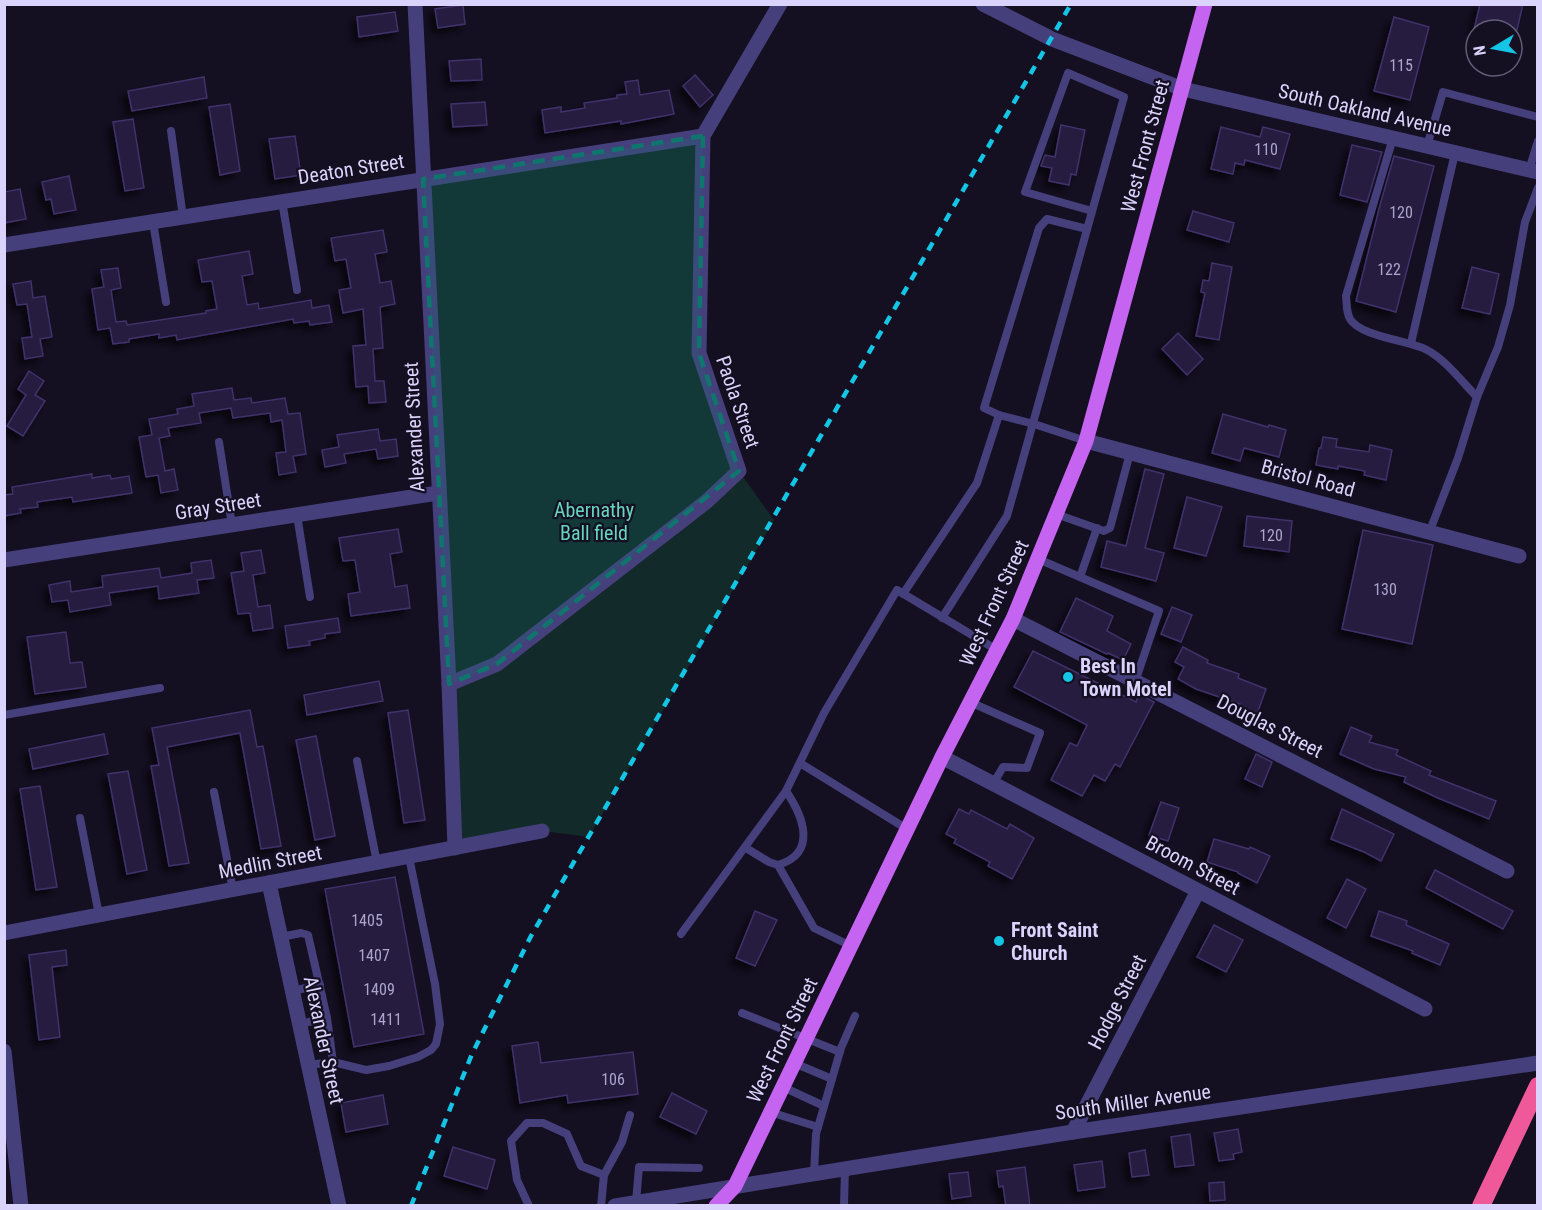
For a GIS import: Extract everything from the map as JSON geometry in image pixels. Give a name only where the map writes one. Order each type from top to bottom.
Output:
[{"type":"highway","points":[[1481,1206],[1538,1086]]},
{"type":"main road","name":"West Front Street","points":[[716,1206],[735,1186],[942,757],[1013,619],[1038,559],[1086,441],[1205,4]]},
{"type":"main road","name":"West Front Street","points":[[734,1206],[735,1186]]},
{"type":"street","name":"Alexander Street","points":[[415,4],[455,848]]},
{"type":"street","name":"Paola Street","points":[[449,684],[498,664],[706,502],[739,471],[699,352],[704,136],[780,4]]},
{"type":"street","name":"South Oakland Avenue","points":[[983,4],[1052,39],[1183,89],[1533,171]]},
{"type":"street","name":"Deaton Street","points":[[4,245],[704,136]]},
{"type":"street","name":"Bristol Road","points":[[1086,441],[1519,556]]},
{"type":"street","name":"Gray Street","points":[[4,560],[438,493]]},
{"type":"street","name":"Douglas Street","points":[[1013,619],[1507,871]]},
{"type":"street","name":"Broom Street","points":[[942,757],[1425,1009]]},
{"type":"street","name":"Medlin Street","points":[[4,933],[542,831]]},
{"type":"street","name":"Alexander Street","points":[[269,883],[339,1206]]},
{"type":"street","name":"Hodge Street","points":[[1073,1132],[1198,891]]},
{"type":"street","points":[[4,1051],[7,1099],[21,1206]]},
{"type":"street","name":"South Miller Avenue","points":[[615,1206],[1073,1132],[1538,1063]]},
{"type":"lane","points":[[942,618],[1007,516],[1034,424],[1124,96],[1068,74],[1025,192],[1092,212]]},
{"type":"lane","points":[[1427,146],[1443,92],[1538,117]]},
{"type":"lane","points":[[171,131],[183,217]]},
{"type":"lane","points":[[1393,138],[1346,296],[1350,319],[1366,331],[1411,343],[1429,351],[1477,397]]},
{"type":"lane","points":[[1533,171],[1538,141]]},
{"type":"lane","points":[[1411,343],[1455,153]]},
{"type":"lane","points":[[1429,533],[1458,458],[1477,397],[1498,347],[1510,305],[1525,222],[1538,188]]},
{"type":"lane","points":[[282,201],[297,290]]},
{"type":"lane","points":[[1086,441],[1034,424],[999,416],[984,408],[1039,228],[1047,219],[1087,229]]},
{"type":"lane","points":[[153,222],[166,302]]},
{"type":"lane","points":[[903,594],[977,483],[999,416]]},
{"type":"lane","points":[[219,442],[232,525]]},
{"type":"lane","points":[[1056,514],[1104,531],[1110,528],[1130,453]]},
{"type":"lane","points":[[297,515],[310,597]]},
{"type":"lane","points":[[1080,577],[1097,528]]},
{"type":"lane","points":[[1038,559],[1159,611],[1135,682]]},
{"type":"lane","points":[[681,934],[786,791],[824,713],[897,590],[997,650]]},
{"type":"lane","points":[[4,715],[160,688]]},
{"type":"lane","points":[[970,702],[1040,733],[1027,768],[1003,767],[993,784]]},
{"type":"lane","points":[[357,761],[377,863]]},
{"type":"lane","points":[[800,763],[907,829]]},
{"type":"lane","points":[[778,865],[794,857],[805,837],[799,811],[786,791]]},
{"type":"lane","points":[[214,792],[233,890]]},
{"type":"lane","points":[[81,818],[99,915]]},
{"type":"lane","points":[[746,848],[778,865],[814,928],[851,946]]},
{"type":"lane","points":[[308,1065],[333,1062],[366,1070],[418,1058],[436,1044],[440,1024],[435,984],[409,857]]},
{"type":"lane","points":[[280,937],[302,933],[308,935],[327,1018],[333,1062]]},
{"type":"lane","points":[[292,992],[320,985]]},
{"type":"lane","points":[[742,1013],[840,1053]]},
{"type":"lane","points":[[814,1173],[818,1127],[840,1053],[855,1016]]},
{"type":"lane","points":[[299,1024],[327,1018]]},
{"type":"lane","points":[[794,1063],[832,1079]]},
{"type":"lane","points":[[783,1087],[824,1106]]},
{"type":"lane","points":[[770,1112],[818,1127]]},
{"type":"lane","points":[[601,1206],[604,1175],[622,1142],[630,1115]]},
{"type":"lane","points":[[529,1206],[517,1180],[511,1141],[526,1123],[543,1123],[567,1134],[580,1166],[604,1175]]},
{"type":"lane","points":[[636,1202],[639,1167],[699,1168]]},
{"type":"lane","points":[[844,1206],[845,1168]]},
{"type":"highlighted area","points":[[703,136],[699,353],[739,471],[497,664],[449,684],[423,179]]},
{"type":"green space","name":"Abernathy Ball field","points":[[703,136],[699,353],[739,471],[774,520],[589,837],[542,831],[455,848],[423,179]]},
{"type":"building","points":[[1480,4],[1523,4],[1520,18],[1477,18]]},
{"type":"building","points":[[463,5],[465,24],[438,28],[435,9]]},
{"type":"building","points":[[395,12],[398,31],[359,37],[357,17]]},
{"type":"building","points":[[1394,17],[1429,27],[1410,100],[1374,91]]},
{"type":"building","points":[[481,59],[482,80],[451,81],[449,61]]},
{"type":"building","points":[[695,75],[713,95],[700,107],[683,86]]},
{"type":"building","points":[[204,77],[207,98],[132,111],[128,91]]},
{"type":"building","points":[[638,80],[640,95],[669,90],[674,114],[621,124],[621,121],[545,133],[542,110],[561,107],[561,112],[585,108],[584,103],[617,98],[617,95],[627,94],[625,82]]},
{"type":"building","points":[[485,102],[487,125],[453,127],[451,104]]},
{"type":"building","points":[[230,104],[240,171],[220,175],[209,107]]},
{"type":"building","points":[[133,119],[144,188],[125,191],[113,122]]},
{"type":"building","points":[[1061,125],[1085,130],[1076,175],[1071,174],[1069,185],[1049,181],[1052,168],[1041,166],[1045,155],[1055,157]]},
{"type":"building","points":[[1221,127],[1260,137],[1263,127],[1290,134],[1280,169],[1245,160],[1244,165],[1235,163],[1233,174],[1211,169]]},
{"type":"building","points":[[295,136],[301,175],[275,179],[269,139]]},
{"type":"building","points":[[1352,145],[1382,152],[1367,202],[1340,195]]},
{"type":"building","points":[[1394,156],[1434,166],[1396,312],[1356,301]]},
{"type":"building","points":[[69,176],[76,210],[54,214],[51,199],[46,200],[42,182]]},
{"type":"building","points":[[20,189],[26,219],[4,223],[4,192]]},
{"type":"building","points":[[1193,211],[1234,223],[1229,242],[1187,230]]},
{"type":"building","points":[[383,230],[387,252],[375,254],[380,283],[391,281],[395,304],[380,307],[383,348],[373,349],[375,381],[384,381],[386,402],[369,403],[368,386],[356,387],[353,346],[366,345],[363,309],[343,313],[339,290],[351,288],[346,259],[335,261],[331,238]]},
{"type":"building","points":[[249,251],[253,274],[242,276],[247,305],[258,303],[259,309],[311,300],[312,308],[329,305],[332,322],[310,325],[309,321],[294,323],[293,319],[177,340],[176,335],[159,338],[159,334],[113,344],[110,328],[98,330],[92,289],[104,287],[101,270],[118,268],[121,288],[111,290],[116,322],[126,321],[127,325],[206,313],[206,311],[217,309],[212,281],[202,282],[198,260]]},
{"type":"building","points":[[1212,263],[1232,267],[1219,340],[1196,336],[1205,293],[1201,292],[1203,280],[1209,281]]},
{"type":"building","points":[[1472,267],[1499,274],[1490,314],[1462,308]]},
{"type":"building","points":[[31,281],[33,298],[45,296],[52,337],[40,339],[43,356],[25,359],[22,338],[32,337],[27,304],[17,305],[13,284]]},
{"type":"building","points":[[1178,333],[1203,359],[1187,375],[1162,349]]},
{"type":"building","points":[[29,371],[44,381],[35,395],[45,401],[23,436],[7,426],[26,395],[18,389]]},
{"type":"building","points":[[232,388],[234,400],[251,398],[252,403],[285,398],[288,414],[300,413],[306,454],[293,456],[296,472],[279,475],[276,453],[286,452],[282,420],[271,422],[270,413],[233,418],[231,408],[199,413],[201,423],[168,428],[170,436],[159,438],[165,471],[174,469],[178,490],[161,493],[158,475],[146,477],[139,437],[152,435],[149,419],[178,414],[177,409],[194,406],[192,394]]},
{"type":"building","points":[[1223,414],[1286,430],[1279,457],[1244,448],[1240,461],[1212,453]]},
{"type":"building","points":[[378,429],[380,441],[396,439],[398,456],[378,459],[376,449],[344,454],[346,463],[325,467],[322,450],[339,447],[337,435]]},
{"type":"building","points":[[1323,437],[1337,439],[1336,447],[1369,452],[1370,445],[1392,450],[1386,480],[1364,475],[1365,471],[1316,465]]},
{"type":"building","points":[[1145,469],[1164,474],[1145,548],[1164,553],[1156,581],[1101,567],[1107,541],[1126,546]]},
{"type":"building","points":[[92,474],[92,478],[110,475],[111,479],[129,476],[132,493],[73,502],[72,497],[37,502],[38,507],[20,509],[21,513],[4,516],[4,495],[13,494],[12,487]]},
{"type":"building","points":[[1187,497],[1222,507],[1206,556],[1174,548]]},
{"type":"building","points":[[1247,516],[1292,521],[1289,552],[1244,546]]},
{"type":"building","points":[[398,529],[402,552],[390,554],[395,587],[407,585],[410,608],[351,616],[348,594],[360,592],[355,560],[343,561],[339,538]]},
{"type":"building","points":[[1363,530],[1433,545],[1412,644],[1342,629]]},
{"type":"building","points":[[261,550],[265,573],[253,575],[258,607],[270,605],[273,628],[253,631],[250,613],[238,614],[231,573],[244,571],[241,553]]},
{"type":"building","points":[[211,560],[214,578],[197,580],[199,593],[159,599],[158,586],[109,593],[111,605],[70,612],[68,600],[52,602],[49,585],[70,581],[71,592],[103,587],[102,576],[159,568],[161,578],[192,573],[191,563]]},
{"type":"building","points":[[1076,598],[1113,616],[1107,631],[1131,644],[1123,660],[1060,632]]},
{"type":"building","points":[[1172,607],[1192,615],[1181,642],[1161,634]]},
{"type":"building","points":[[338,618],[340,632],[325,634],[325,638],[309,641],[310,645],[288,648],[285,626]]},
{"type":"building","points":[[66,632],[70,663],[82,662],[86,687],[35,694],[27,637]]},
{"type":"building","points":[[1183,647],[1208,660],[1207,663],[1239,674],[1238,678],[1266,689],[1256,717],[1238,710],[1240,704],[1196,689],[1178,679],[1184,667],[1175,662]]},
{"type":"building","points":[[1033,651],[1136,702],[1139,694],[1154,702],[1120,767],[1115,764],[1105,781],[1094,775],[1082,796],[1051,780],[1070,743],[1077,746],[1087,725],[1014,687]]},
{"type":"building","points":[[379,681],[383,701],[307,715],[304,695]]},
{"type":"building","points":[[250,710],[257,747],[263,746],[281,846],[261,849],[240,733],[167,747],[189,863],[169,866],[151,766],[159,765],[152,728]]},
{"type":"building","points":[[408,710],[425,820],[404,823],[388,713]]},
{"type":"building","points":[[1351,727],[1372,736],[1369,742],[1398,750],[1396,755],[1431,771],[1429,775],[1496,801],[1489,819],[1404,782],[1406,777],[1374,769],[1340,754]]},
{"type":"building","points":[[104,734],[108,754],[33,769],[29,749]]},
{"type":"building","points":[[316,736],[335,836],[315,840],[296,740]]},
{"type":"building","points":[[1256,754],[1272,762],[1262,787],[1245,779]]},
{"type":"building","points":[[128,771],[147,870],[127,874],[108,774]]},
{"type":"building","points":[[40,786],[57,887],[36,890],[20,789]]},
{"type":"building","points":[[1161,802],[1179,808],[1168,841],[1149,835]]},
{"type":"building","points":[[959,809],[969,814],[971,810],[1007,829],[1010,824],[1034,838],[1012,879],[988,866],[990,862],[954,843],[956,839],[946,834]]},
{"type":"building","points":[[1342,809],[1394,834],[1381,861],[1331,839]]},
{"type":"building","points":[[1214,839],[1249,849],[1250,847],[1270,856],[1257,883],[1238,872],[1207,862]]},
{"type":"building","points":[[1435,870],[1513,911],[1503,929],[1426,888]]},
{"type":"building","points":[[395,877],[424,1034],[354,1047],[325,889]]},
{"type":"building","points":[[1347,879],[1366,889],[1346,928],[1327,918]]},
{"type":"building","points":[[755,911],[777,920],[755,966],[736,958]]},
{"type":"building","points":[[1379,911],[1407,921],[1406,925],[1449,944],[1440,965],[1412,953],[1413,951],[1371,936]]},
{"type":"building","points":[[1214,925],[1243,940],[1226,972],[1197,957]]},
{"type":"building","points":[[66,950],[67,965],[52,967],[60,1037],[39,1040],[29,955]]},
{"type":"building","points":[[538,1042],[541,1063],[633,1052],[638,1094],[568,1103],[567,1095],[520,1103],[512,1046]]},
{"type":"building","points":[[672,1093],[707,1111],[696,1134],[660,1117]]},
{"type":"building","points":[[383,1095],[388,1124],[346,1132],[341,1103]]},
{"type":"building","points":[[1238,1129],[1242,1152],[1233,1154],[1234,1159],[1219,1161],[1214,1133]]},
{"type":"building","points":[[1190,1134],[1194,1165],[1175,1167],[1171,1137]]},
{"type":"building","points":[[453,1147],[495,1160],[487,1189],[444,1176]]},
{"type":"building","points":[[1145,1150],[1149,1175],[1132,1177],[1129,1153]]},
{"type":"building","points":[[1102,1161],[1105,1187],[1078,1191],[1074,1165]]},
{"type":"building","points":[[1025,1167],[1030,1206],[1006,1206],[1003,1186],[999,1187],[997,1171]]},
{"type":"building","points":[[968,1172],[971,1196],[952,1199],[949,1174]]},
{"type":"building","points":[[1224,1182],[1225,1200],[1210,1201],[1209,1183]]},
{"type":"railway","points":[[411,1206],[472,1054],[531,936],[1071,4]]},
{"type":"place","name":"Best In Town Motel","points":[[1068,677]]},
{"type":"place","name":"Front Saint Church","points":[[999,941]]}]
